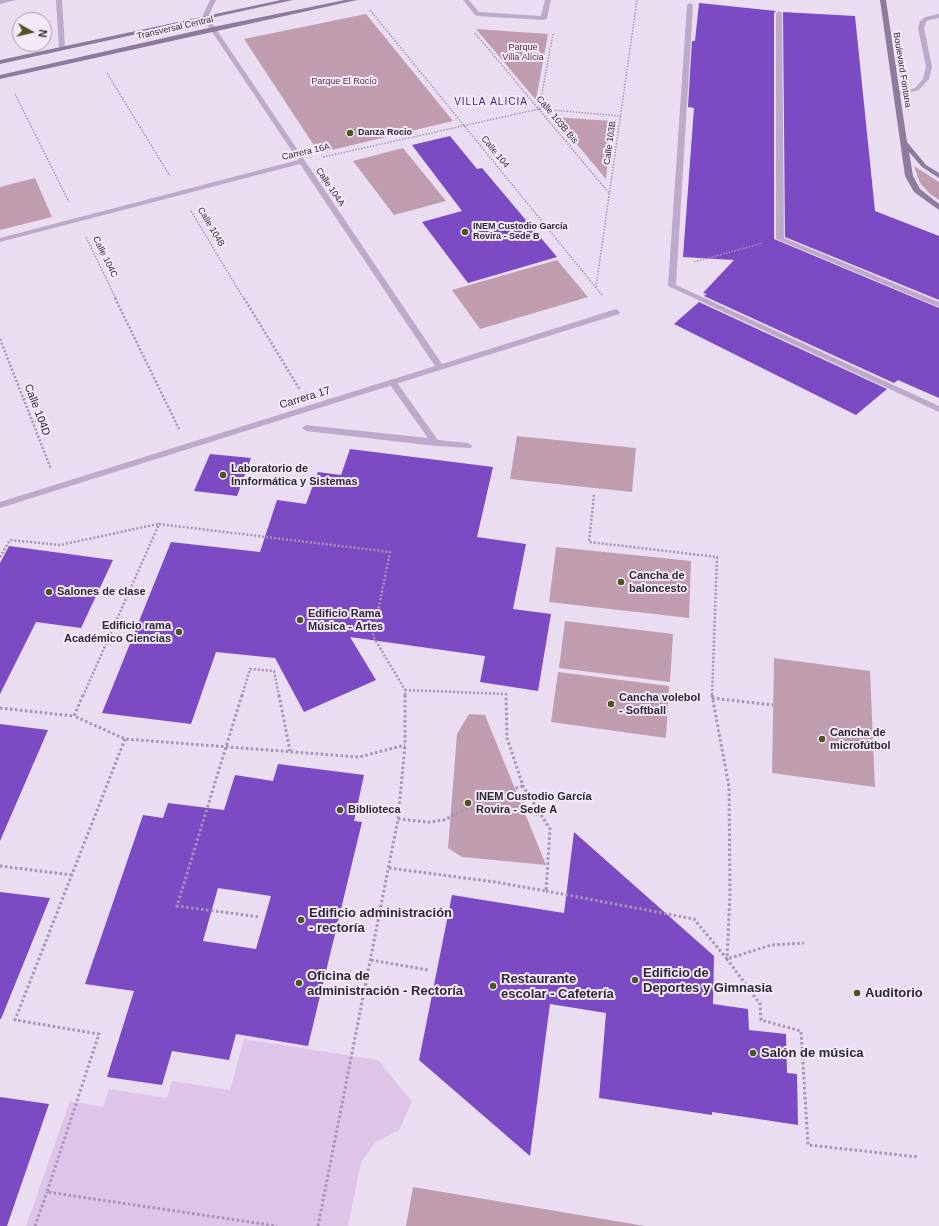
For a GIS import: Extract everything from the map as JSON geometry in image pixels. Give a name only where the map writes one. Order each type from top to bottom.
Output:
[{"type":"main road","name":"Transversal Central","points":[[0,62],[290,0]]},
{"type":"main road","name":"Transversal Central","points":[[3,76],[213,29],[354,0]]},
{"type":"main road","name":"Boulevard Fontana","points":[[883,0],[909,176],[917,190],[939,208]]},
{"type":"main road","points":[[904,143],[924,166],[939,176]]},
{"type":"street","points":[[0,2],[13,0]]},
{"type":"street","points":[[59,0],[62,48]]},
{"type":"street","points":[[205,17],[213,0]]},
{"type":"street","points":[[466,0],[477,14],[544,18],[548,0]]},
{"type":"street","points":[[690,5],[672,286],[939,409]]},
{"type":"street","points":[[779,13],[780,239],[939,305]]},
{"type":"street","points":[[897,95],[917,89],[926,79],[929,67],[921,28],[923,22],[927,18],[939,16]]},
{"type":"street","name":"Calle 104A","points":[[205,17],[440,367]]},
{"type":"street","name":"Carrera 16A","points":[[0,240],[302,161]]},
{"type":"street","name":"Carrera 17","points":[[0,505],[616,312]]},
{"type":"street","points":[[392,382],[436,443]]},
{"type":"street","points":[[306,428],[468,446]]},
{"type":"path","name":"Calle 103B","points":[[596,287],[638,0]]},
{"type":"path","name":"Calle 104","points":[[369,8],[616,312]]},
{"type":"path","name":"Calle 103B Bis","points":[[475,33],[609,194]]},
{"type":"path","points":[[539,110],[553,33]]},
{"type":"path","name":"Calle 104B","points":[[96,55],[311,408]]},
{"type":"path","name":"Calle 104C","points":[[3,76],[77,220],[188,446]]},
{"type":"path","name":"Carrera 16A","points":[[302,161],[539,110],[621,116]]},
{"type":"path","points":[[673,268],[780,239]]},
{"type":"path","name":"Calle 104D","points":[[0,339],[58,487]]},
{"type":"path","points":[[594,495],[589,542],[717,557],[712,698],[729,787],[730,894],[727,959]]},
{"type":"path","points":[[74,716],[159,524]]},
{"type":"path","points":[[0,557],[10,540],[60,545],[159,524],[390,552],[373,636],[405,690],[405,745],[398,819],[318,1226]]},
{"type":"path","points":[[260,917],[177,906],[250,669],[274,671],[290,751]]},
{"type":"path","points":[[405,690],[506,694],[507,738],[524,786],[550,829],[546,891]]},
{"type":"path","points":[[712,698],[773,705]]},
{"type":"path","points":[[0,708],[74,716],[124,739],[359,757],[405,745]]},
{"type":"path","points":[[35,1226],[99,1034],[15,1020],[124,739]]},
{"type":"path","points":[[398,819],[429,822],[444,820],[493,795],[524,786]]},
{"type":"path","points":[[0,866],[72,875]]},
{"type":"path","points":[[389,868],[494,882],[694,919],[727,959],[760,1004],[761,1020],[801,1031],[808,1144],[919,1157]]},
{"type":"path","points":[[727,959],[772,946],[804,943]]},
{"type":"path","points":[[371,960],[428,970]]},
{"type":"path","points":[[47,1192],[277,1226]]},
{"type":"green space","name":"Parque El Rocío","points":[[366,14],[453,121],[319,153],[244,39]]},
{"type":"green space","name":"Parque Villa Alícia","points":[[476,29],[548,34],[536,100]]},
{"type":"green space","points":[[554,117],[612,121],[606,179]]},
{"type":"green space","points":[[403,148],[446,201],[394,215],[353,161]]},
{"type":"green space","points":[[914,166],[939,182],[939,200],[930,194],[920,183]]},
{"type":"green space","points":[[35,178],[52,217],[0,230],[0,187]]},
{"type":"green space","points":[[557,260],[588,297],[480,329],[452,290]]},
{"type":"green space","points":[[517,436],[636,448],[632,492],[510,479]]},
{"type":"green space","name":"Cancha de baloncesto","points":[[556,547],[691,561],[689,618],[549,602]]},
{"type":"green space","name":"Cancha volebol - Softball","points":[[565,621],[673,634],[670,682],[559,668]]},
{"type":"green space","name":"Cancha de microfútbol","points":[[774,658],[870,671],[875,787],[772,773]]},
{"type":"green space","name":"Cancha volebol - Softball","points":[[558,672],[669,686],[666,738],[551,722]]},
{"type":"green space","points":[[469,714],[485,715],[546,865],[462,857],[448,848],[457,734]]},
{"type":"green space","points":[[413,1187],[645,1226],[406,1226]]},
{"type":"shaded area","points":[[244,1039],[378,1060],[412,1102],[399,1130],[376,1142],[361,1162],[348,1226],[26,1226],[70,1101],[103,1107],[109,1089],[167,1098],[172,1081],[230,1090]]},
{"type":"building","points":[[699,3],[776,11],[774,13],[774,239],[939,308],[939,398],[898,380],[894,383],[704,296],[707,294],[703,293],[734,260],[683,257],[694,108],[688,107],[692,41],[695,41]]},
{"type":"building","points":[[783,12],[855,16],[875,211],[939,236],[939,300],[785,237]]},
{"type":"building","points":[[450,136],[477,169],[482,168],[557,257],[468,283],[422,222],[462,211],[412,145]]},
{"type":"building","points":[[699,302],[887,389],[856,415],[674,324]]},
{"type":"building","points":[[350,449],[493,467],[477,537],[526,544],[513,609],[551,614],[538,691],[480,682],[485,656],[350,637],[376,680],[304,712],[275,658],[216,652],[191,724],[102,713],[171,542],[260,552],[277,500],[306,504],[318,472],[341,475]]},
{"type":"building","name":"Laboratorio de Innformática y Sistemas","points":[[210,454],[251,458],[237,496],[194,491]]},
{"type":"building","name":"Salones de clase","points":[[9,546],[113,560],[81,628],[36,622],[0,694],[0,563]]},
{"type":"building","points":[[0,724],[48,730],[0,841]]},
{"type":"building","points":[[278,764],[364,775],[354,821],[362,822],[308,1046],[236,1034],[229,1060],[172,1051],[162,1085],[107,1077],[134,991],[85,984],[143,815],[163,818],[168,803],[224,810],[235,775],[273,781]],"holes":[[[218,888],[271,896],[256,949],[203,941]]]},
{"type":"building","points":[[574,832],[714,956],[713,1004],[748,1009],[749,1030],[786,1034],[787,1073],[797,1074],[798,1125],[712,1112],[712,1115],[599,1098],[606,1013],[550,1004],[530,1156],[419,1060],[452,895],[564,913]]},
{"type":"building","points":[[0,892],[50,898],[1,1019],[0,1019]]},
{"type":"building","points":[[0,1097],[49,1104],[7,1226],[0,1226]]},
{"type":"place","name":"Danza Rocio","points":[[350,133]]},
{"type":"place","name":"INEM Custodio García Rovira - Sede B","points":[[465,232]]},
{"type":"place","name":"Laboratorio de Innformática y Sistemas","points":[[223,475]]},
{"type":"place","name":"Cancha de baloncesto","points":[[621,582]]},
{"type":"place","name":"Salones de clase","points":[[49,592]]},
{"type":"place","name":"Edificio Rama Música - Artes","points":[[300,620]]},
{"type":"place","name":"Edificio rama Académico Ciencias","points":[[179,632]]},
{"type":"place","name":"Cancha volebol - Softball","points":[[611,704]]},
{"type":"place","name":"Cancha de microfútbol","points":[[822,739]]},
{"type":"place","name":"INEM Custodio García Rovira - Sede A","points":[[468,803]]},
{"type":"place","name":"Biblioteca","points":[[340,810]]},
{"type":"place","name":"Edificio administración - rectoría","points":[[301,920]]},
{"type":"place","name":"Edificio de Deportes y Gimnasia","points":[[635,980]]},
{"type":"place","name":"Oficina de administración - Rectoría","points":[[299,983]]},
{"type":"place","name":"Restaurante escolar - Cafetería","points":[[493,986]]},
{"type":"place","name":"Auditorio","points":[[857,993]]},
{"type":"place","name":"Salón de música","points":[[753,1053]]},
{"type":"district","name":"VILLA ALICIA","points":[[491,102]]}]
